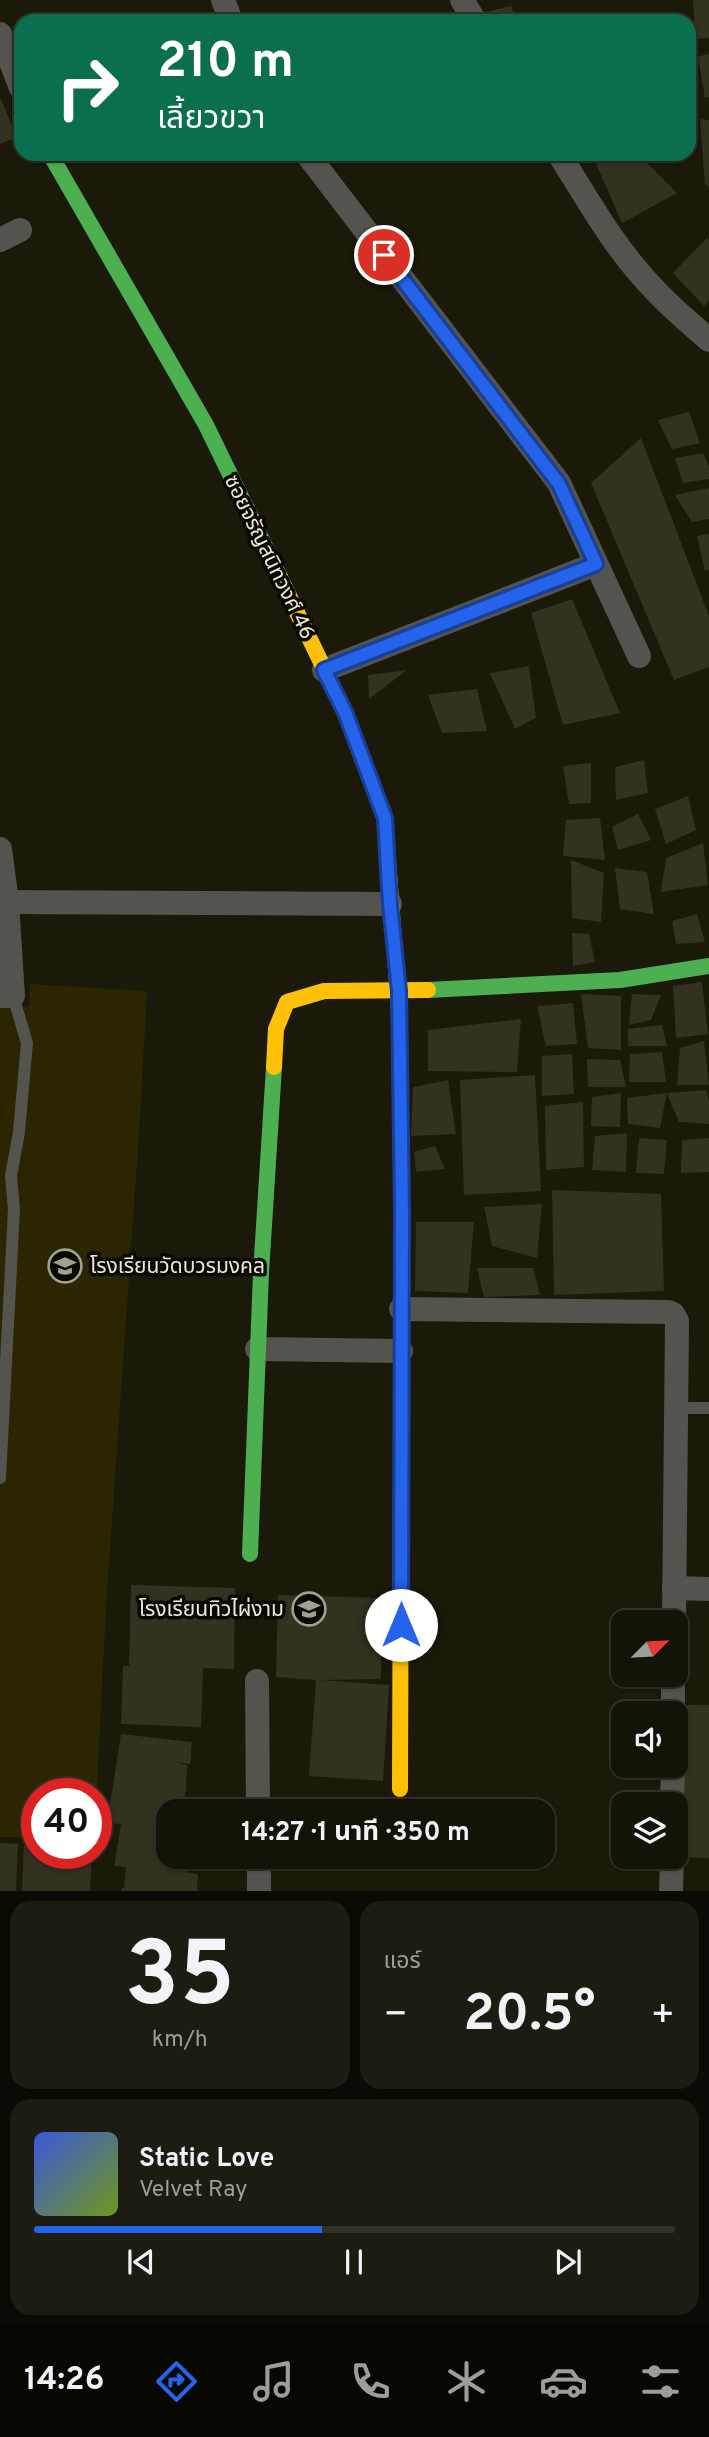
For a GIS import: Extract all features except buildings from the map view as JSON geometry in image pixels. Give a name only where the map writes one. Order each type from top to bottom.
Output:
[{"type":"street","points":[[0,34],[14,70]]},
{"type":"street","name":"ซอยจรัญสนิทวงศ์ 46","points":[[54,161],[206,425],[345,712],[385,818],[399,991],[400,1789]]},
{"type":"street","points":[[312,161],[559,484],[639,656]]},
{"type":"street","points":[[563,161],[628,260],[653,289],[709,340]]},
{"type":"street","points":[[324,670],[596,564]]},
{"type":"street","points":[[0,849],[7,996]]},
{"type":"street","points":[[3,902],[390,904]]},
{"type":"street","points":[[250,1554],[257,1349],[276,1029],[287,1002],[324,991],[399,991],[621,980],[709,966]]},
{"type":"street","points":[[401,1309],[673,1314],[677,1321],[674,1610]]},
{"type":"street","points":[[257,1349],[401,1351]]},
{"type":"street","points":[[674,1588],[709,1589]]},
{"type":"street","points":[[257,1681],[258,1799]]},
{"type":"street","points":[[259,1869],[259,1891]]},
{"type":"street","points":[[671,1891],[672,1869]]},
{"type":"lane","points":[[0,1478],[14,1209],[10,1176],[19,1132],[27,1043],[7,996]]},
{"type":"lane","points":[[676,1408],[709,1408]]},
{"type":"shaded area","name":"โรงเรียนวัดบวรมงคล","points":[[30,984],[147,991],[106,1607],[97,1778],[21,1778],[21,1837],[0,1837],[0,1008],[29,1007]]},
{"type":"traffic: fast","points":[[54,161],[206,425],[277,571]]},
{"type":"traffic: fast","points":[[428,990],[620,980],[709,966]]},
{"type":"traffic: fast","points":[[399,1010],[402,1212],[401,1483]]},
{"type":"traffic: fast","points":[[250,1554],[261,1273],[274,1067]]},
{"type":"traffic: slow","points":[[277,571],[345,712],[385,818],[399,1010]]},
{"type":"traffic: slow","points":[[274,1067],[276,1029],[287,1002],[324,991],[428,990]]},
{"type":"traffic: slow","points":[[400,1789],[401,1483]]},
{"type":"place","name":"โรงเรียนวัดบวรมงคล","points":[[65,1266]]},
{"type":"place","name":"โรงเรียนทิวไผ่งาม","points":[[309,1609]]},
{"type":"route","points":[[384,255],[559,484],[596,564],[324,670],[345,712],[385,818],[399,991],[402,1212],[401,1625]]}]
